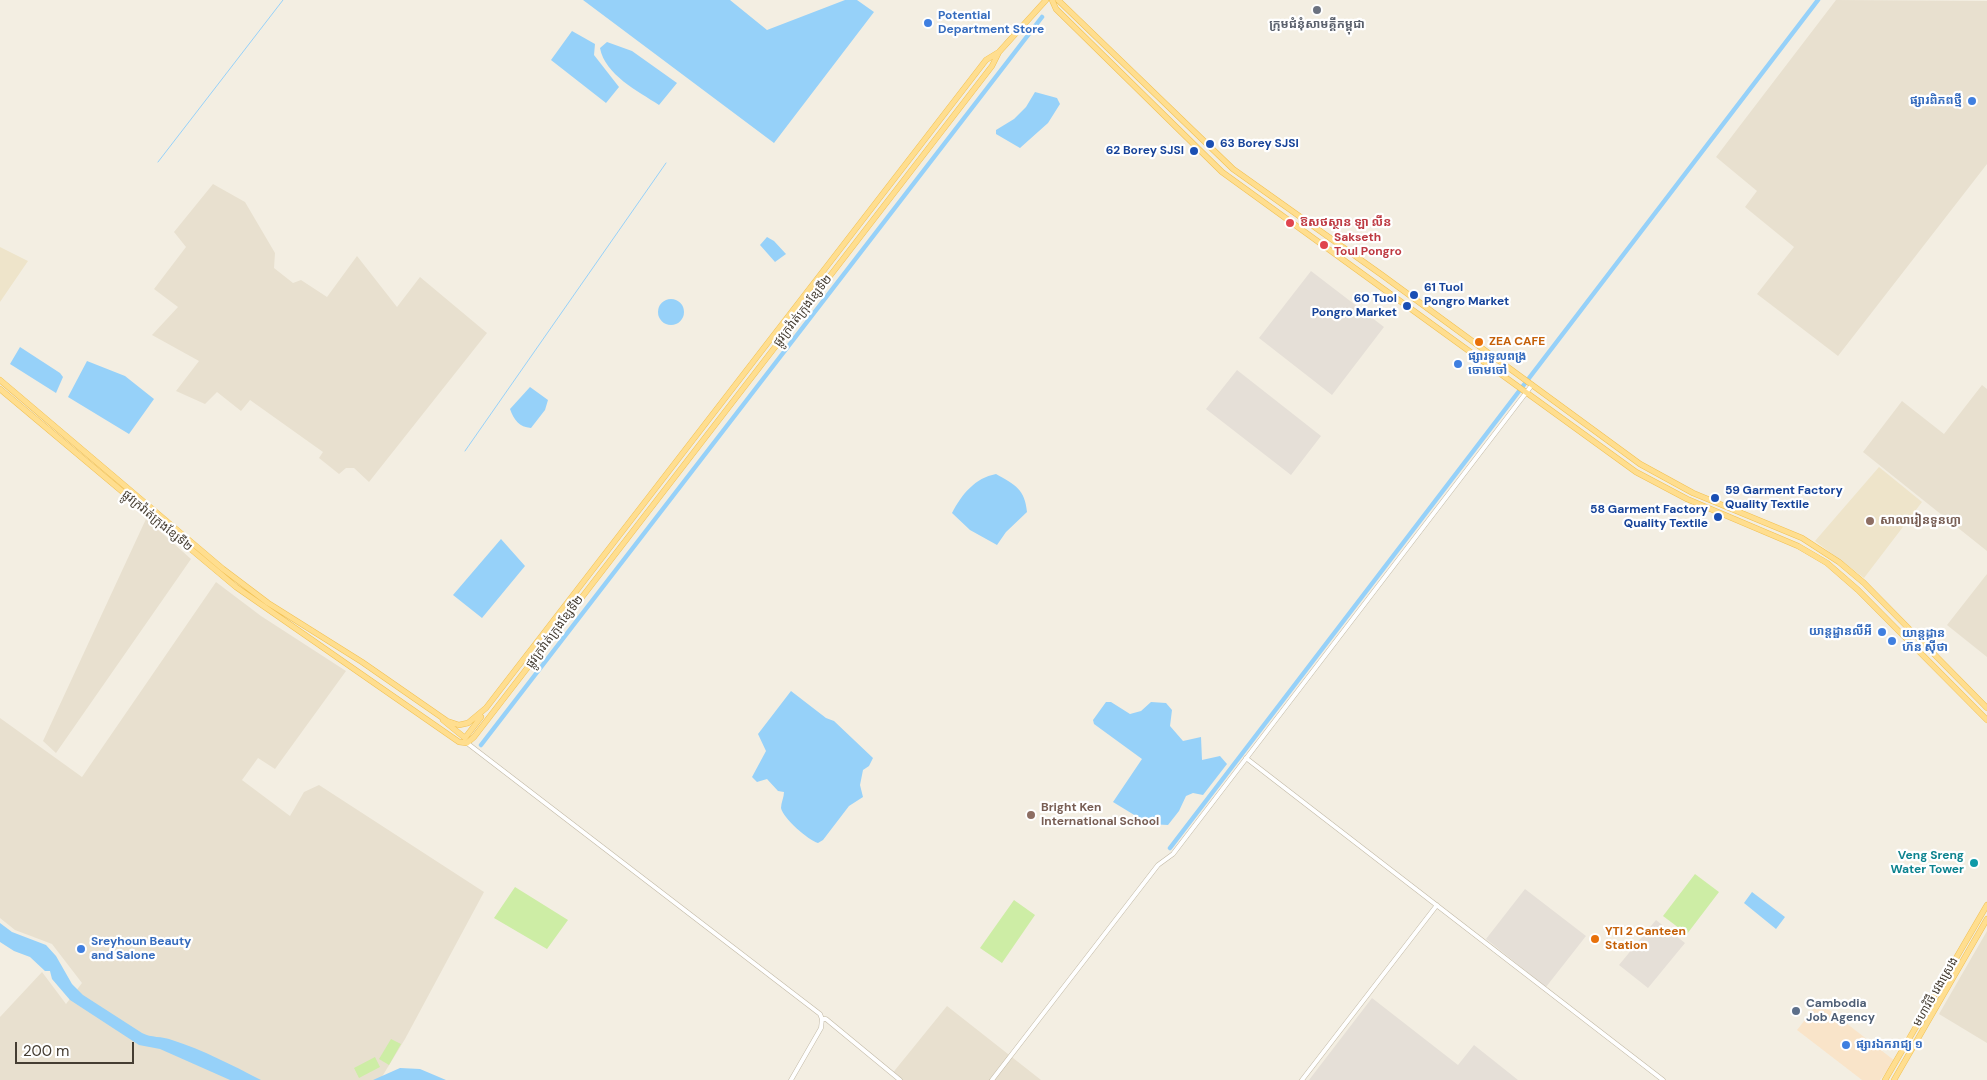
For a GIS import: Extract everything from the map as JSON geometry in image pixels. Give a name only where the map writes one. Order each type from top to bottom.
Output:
[{"type":"main road","name":"ផ្លូវក្រវ៉ាត់ក្រុងខ្សែទី២","points":[[0,389],[236,587],[459,742],[466,740],[474,737],[992,66],[999,52],[1046,0]]},
{"type":"main road","points":[[1052,0],[1056,8],[1222,172],[1523,389],[1608,453],[1652,482],[1687,499],[1755,526],[1817,557],[1850,582],[1987,720]]},
{"type":"main road","points":[[1058,0],[1228,165],[1652,472],[1693,492],[1802,538],[1823,550],[1856,576],[1987,708]]},
{"type":"main road","name":"ផ្លូវក្រវ៉ាត់ក្រុងខ្សែទី២","points":[[0,380],[223,569],[268,603],[362,662],[440,716],[455,724],[464,724],[473,721],[486,708],[986,60],[999,52]]},
{"type":"main road","points":[[822,273],[828,278]]},
{"type":"main road","points":[[746,372],[752,377]]},
{"type":"main road","points":[[1817,557],[1823,550]]},
{"type":"main road","points":[[1850,582],[1856,576]]},
{"type":"main road","points":[[440,716],[466,740],[486,708]]},
{"type":"main road","name":"មហាវិថី វេងស្រេង","points":[[1885,1080],[1987,905]]},
{"type":"main road","name":"មហាវិថី វេងស្រេង","points":[[1894,1080],[1987,919]]},
{"type":"street","points":[[992,1080],[1158,866],[1173,854],[1528,382]]},
{"type":"street","points":[[466,740],[811,1007],[822,1019],[826,1018],[900,1080]]},
{"type":"street","points":[[1246,758],[1663,1080]]},
{"type":"street","points":[[1302,1080],[1437,905]]},
{"type":"street","points":[[792,1080],[821,1028],[822,1019]]},
{"type":"shaded area","points":[[1836,0],[1987,1],[1987,164],[1838,356],[1757,294],[1794,247],[1745,207],[1757,191],[1716,157]]},
{"type":"shaded area","points":[[213,184],[245,202],[275,253],[274,268],[293,283],[301,280],[327,297],[357,256],[397,307],[420,277],[487,333],[369,482],[354,468],[346,468],[339,474],[319,458],[323,452],[250,400],[241,411],[217,392],[205,404],[176,391],[199,361],[152,335],[178,307],[154,289],[186,247],[174,232]]},
{"type":"shaded area","points":[[0,247],[28,261],[0,302]]},
{"type":"shaded area","points":[[1311,271],[1384,327],[1332,395],[1259,338]]},
{"type":"shaded area","points":[[1237,370],[1321,436],[1291,475],[1206,409]]},
{"type":"shaded area","points":[[1982,385],[1987,389],[1987,551],[1863,452],[1902,401],[1944,434]]},
{"type":"shaded area","name":"សាលារៀនទួនហ្វា","points":[[1879,467],[1922,502],[1864,578],[1815,541]]},
{"type":"shaded area","points":[[146,519],[191,559],[56,753],[43,741]]},
{"type":"shaded area","points":[[1987,574],[1987,657],[1947,625]]},
{"type":"shaded area","points":[[216,582],[261,616],[346,671],[275,769],[258,758],[242,780],[290,816],[304,792],[319,785],[484,892],[405,1039],[380,1080],[0,1080],[0,1017],[42,972],[66,1004],[82,983],[52,944],[15,930],[0,918],[0,718],[82,777]]},
{"type":"shaded area","points":[[1525,889],[1586,936],[1546,987],[1486,939]]},
{"type":"shaded area","points":[[1656,920],[1685,943],[1648,988],[1619,965]]},
{"type":"shaded area","points":[[1987,931],[1987,1043],[1939,1014]]},
{"type":"shaded area","points":[[1372,998],[1458,1065],[1474,1045],[1518,1080],[1309,1080]]},
{"type":"shaded area","name":"ផ្សារឯករាជ្យ ១","points":[[1819,1002],[1895,1061],[1880,1080],[1862,1080],[1797,1030]]},
{"type":"shaded area","points":[[947,1006],[1041,1080],[898,1080],[891,1075]]},
{"type":"green space","points":[[1695,874],[1719,892],[1687,934],[1663,916]]},
{"type":"green space","points":[[515,887],[568,920],[547,949],[494,918]]},
{"type":"green space","points":[[1014,900],[1035,915],[1002,963],[980,948]]},
{"type":"green space","points":[[391,1039],[401,1044],[389,1065],[379,1059]]},
{"type":"green space","points":[[375,1057],[380,1067],[359,1078],[354,1068]]},
{"type":"water","points":[[583,0],[730,0],[767,30],[845,0],[857,0],[874,12],[774,143]]},
{"type":"water","points":[[572,31],[595,44],[594,55],[619,87],[606,103],[551,60]]},
{"type":"water","points":[[607,42],[632,51],[677,83],[659,105],[632,88],[608,66],[600,48]]},
{"type":"water","points":[[1035,92],[1057,98],[1060,104],[1048,123],[1020,148],[996,134],[996,130],[1014,119],[1026,107]]},
{"type":"water","points":[[767,237],[774,241],[786,254],[775,262],[760,245]]},
{"type":"water","points":[[671,299],[680,303],[684,312],[680,321],[671,325],[662,321],[658,312],[662,303]]},
{"type":"water","points":[[20,347],[60,373],[63,377],[56,393],[10,364]]},
{"type":"water","points":[[87,361],[125,376],[154,399],[129,434],[68,397]]},
{"type":"water","points":[[530,387],[548,400],[545,410],[531,428],[523,426],[518,422],[510,409]]},
{"type":"water","points":[[996,474],[1018,488],[1024,498],[1027,512],[1006,532],[997,545],[970,530],[952,513],[960,499],[975,483]]},
{"type":"water","points":[[501,539],[525,566],[482,618],[453,595]]},
{"type":"water","points":[[791,691],[826,718],[834,721],[873,758],[869,766],[863,770],[860,785],[863,797],[849,806],[823,840],[818,843],[808,838],[786,817],[781,808],[784,792],[778,791],[767,779],[757,782],[752,777],[766,751],[758,734]]},
{"type":"water","points":[[1106,702],[1111,702],[1130,714],[1141,711],[1151,702],[1166,703],[1172,710],[1170,726],[1183,741],[1201,737],[1202,760],[1220,756],[1227,764],[1203,795],[1193,793],[1186,796],[1179,811],[1168,825],[1149,824],[1113,802],[1142,759],[1094,724],[1093,720]]},
{"type":"water","points":[[1752,892],[1785,917],[1776,929],[1744,903]]},
{"type":"water","points":[[0,923],[12,932],[46,945],[56,956],[72,984],[83,995],[142,1033],[195,1048],[261,1080],[230,1080],[160,1049],[139,1045],[70,1000],[52,979],[50,971],[45,971],[30,957],[14,951],[0,942]]},
{"type":"water","points":[[400,1068],[420,1069],[446,1080],[373,1080]]},
{"type":"waterway","points":[[158,162],[283,0]]},
{"type":"waterway","points":[[1170,848],[1818,0]]},
{"type":"waterway","points":[[481,745],[1042,17]]},
{"type":"waterway","points":[[465,451],[666,163]]},
{"type":"place","name":"ក្រុមជំនុំសាមគ្គីកម្ពុជា","points":[[1317,10]]},
{"type":"place","name":"Potential Department Store","points":[[928,23]]},
{"type":"place","name":"ផ្សារពិភពថ្មី","points":[[1972,101]]},
{"type":"place","name":"63 Borey SJSI","points":[[1210,144]]},
{"type":"place","name":"62 Borey SJSI","points":[[1194,151]]},
{"type":"place","name":"ឱសថស្ថាន ឡា លីន","points":[[1290,223]]},
{"type":"place","name":"Sakseth Toul Pongro","points":[[1324,245]]},
{"type":"place","name":"61 Tuol Pongro Market","points":[[1414,295]]},
{"type":"place","name":"60 Tuol Pongro Market","points":[[1407,306]]},
{"type":"place","name":"ZEA CAFE","points":[[1479,342]]},
{"type":"place","name":"ផ្សារទួលពង្រ ចោមចៅ","points":[[1458,364]]},
{"type":"place","name":"59 Garment Factory Quality Textile","points":[[1715,498]]},
{"type":"place","name":"58 Garment Factory Quality Textile","points":[[1718,517]]},
{"type":"place","name":"សាលារៀនទួនហ្វា","points":[[1870,521]]},
{"type":"place","name":"យាន្ដដ្ឋានលីអី","points":[[1882,632]]},
{"type":"place","name":"យាន្ដដ្ឋាន ហ៊ន ស៊ីថា","points":[[1892,641]]},
{"type":"place","name":"Bright Ken International School","points":[[1031,815]]},
{"type":"place","name":"Veng Sreng Water Tower","points":[[1974,863]]},
{"type":"place","name":"YTI 2 Canteen Station","points":[[1595,939]]},
{"type":"place","name":"Sreyhoun Beauty and Salone","points":[[81,949]]},
{"type":"place","name":"Cambodia Job Agency","points":[[1796,1011]]},
{"type":"place","name":"ផ្សារឯករាជ្យ ១","points":[[1846,1045]]}]
